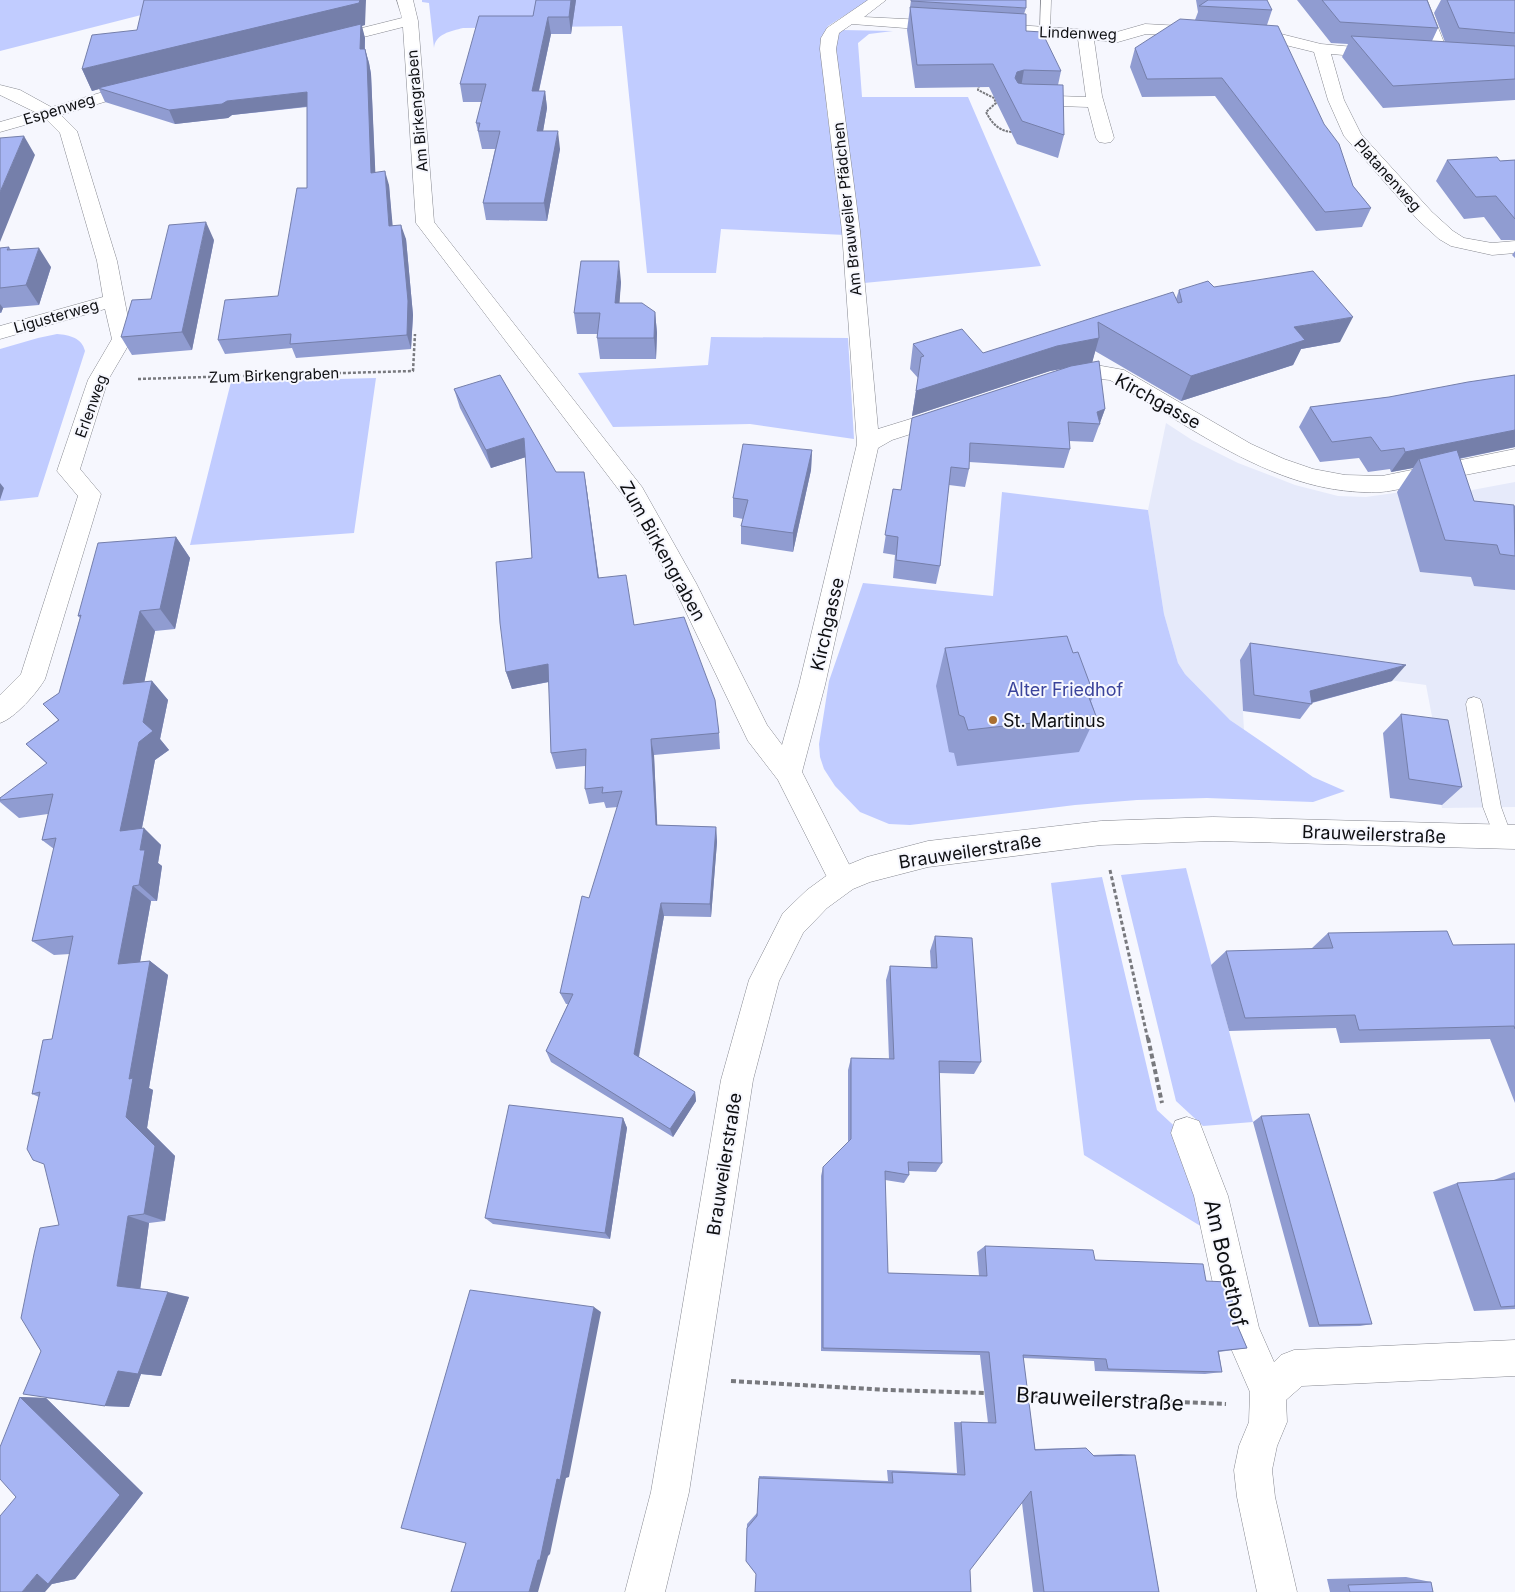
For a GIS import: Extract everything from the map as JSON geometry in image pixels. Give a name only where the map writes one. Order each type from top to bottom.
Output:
[{"type":"street","name":"Am Birkengraben","points":[[405,0],[410,20],[425,223]]},
{"type":"street","name":"Am Brauweiler Pfädchen","points":[[868,444],[851,231],[828,50],[832,31],[878,0]]},
{"type":"street","points":[[1419,0],[1434,56],[1457,56]]},
{"type":"street","name":"Lindenweg","points":[[849,19],[1085,35],[1118,36],[1145,29],[1214,33]]},
{"type":"street","points":[[314,44],[410,20]]},
{"type":"street","points":[[1085,35],[1095,102],[1105,138]]},
{"type":"street","points":[[1234,35],[1273,37],[1321,49],[1399,54]]},
{"type":"street","name":"Platanenweg","points":[[1321,49],[1336,100],[1353,136],[1425,216],[1446,235],[1458,242],[1492,249],[1515,247]]},
{"type":"street","name":"Espenweg","points":[[0,127],[48,112],[150,85]]},
{"type":"street","name":"Erlenweg","points":[[0,90],[14,94],[48,112],[68,131],[107,261],[122,339],[98,380],[68,471],[90,494],[32,679],[0,712]]},
{"type":"street","points":[[1020,100],[1095,102]]},
{"type":"street","name":"Zum Birkengraben","points":[[425,223],[634,493],[684,583],[757,733],[788,772],[843,880]]},
{"type":"street","name":"Ligusterweg","points":[[0,333],[113,300]]},
{"type":"street","name":"Kirchgasse","points":[[1040,384],[1081,371],[1093,370],[1117,375],[1261,459],[1329,481],[1366,485],[1382,484],[1515,457]]},
{"type":"street","points":[[868,444],[884,435],[966,408]]},
{"type":"street","name":"Kirchgasse","points":[[788,772],[812,685],[868,444]]},
{"type":"street","name":"Brauweilerstraße","points":[[645,1592],[670,1492],[737,1080],[764,980],[793,923],[817,899],[843,880],[888,863],[928,854],[1101,833],[1212,829],[1509,837]]},
{"type":"street","name":"Am Bodethof","points":[[1187,1134],[1211,1196],[1241,1330],[1268,1392],[1268,1422],[1258,1446],[1253,1470],[1256,1496],[1277,1592]]},
{"type":"street","points":[[1268,1392],[1294,1368],[1515,1358]]},
{"type":"lane","points":[[1046,0],[1046,32]]},
{"type":"lane","points":[[1474,704],[1492,807],[1509,837]]},
{"type":"path","points":[[990,28],[990,38],[980,69],[978,90],[994,98],[996,103],[986,112],[992,126],[1007,132],[1021,131]]},
{"type":"path","name":"Zum Birkengraben","points":[[98,380],[413,371],[415,334]]},
{"type":"path","points":[[1101,833],[1161,1101],[1187,1134]]},
{"type":"path","name":"Brauweilerstraße","points":[[690,1378],[889,1390],[995,1394]]},
{"type":"path","name":"Brauweilerstraße","points":[[1014,1395],[1240,1405],[1268,1392]]},
{"type":"shaded area","points":[[1166,423],[1192,440],[1238,463],[1295,485],[1338,496],[1366,497],[1423,489],[1440,496],[1515,482],[1515,807],[1442,808],[1430,742],[1437,743],[1426,685],[1240,660],[1244,730],[1230,720],[1185,674],[1178,663],[1164,614],[1148,510]]},
{"type":"green space","points":[[0,0],[200,0],[0,51]]},
{"type":"green space","points":[[422,0],[869,0],[828,26],[821,41],[827,112],[845,235],[721,229],[716,273],[647,273],[622,26],[463,28],[440,36],[434,48],[429,3],[422,2]]},
{"type":"green space","points":[[842,30],[893,31],[869,34],[858,43],[862,97],[968,97],[1041,266],[864,283],[834,48]]},
{"type":"green space","points":[[57,334],[75,338],[81,343],[85,351],[38,497],[0,501],[0,349]]},
{"type":"green space","points":[[711,337],[848,338],[854,439],[750,424],[613,427],[578,373],[708,365]]},
{"type":"green space","points":[[376,378],[354,533],[190,545],[231,382]]},
{"type":"green space","name":"Alter Friedhof","points":[[1002,492],[1148,510],[1164,614],[1178,663],[1185,674],[1230,720],[1313,777],[1345,791],[1313,802],[1207,798],[1137,800],[1075,805],[910,825],[889,824],[860,812],[835,786],[824,769],[820,757],[819,744],[829,681],[863,583],[993,596]]},
{"type":"green space","points":[[1186,868],[1253,1122],[1203,1126],[1176,1101],[1121,875]]},
{"type":"green space","points":[[1102,877],[1157,1110],[1184,1135],[1207,1230],[1084,1155],[1051,883]]},
{"type":"building","points":[[144,0],[360,0],[359,3],[82,69],[92,35],[137,30]]},
{"type":"building","points":[[536,0],[571,0],[569,17],[548,17],[532,91],[545,91],[537,131],[558,131],[544,203],[483,203],[500,131],[478,131],[480,123],[476,123],[486,84],[460,84],[479,16],[533,16]]},
{"type":"building","points":[[1026,0],[1026,8],[911,1]]},
{"type":"building","points":[[1208,0],[1267,0],[1272,10],[1199,6]]},
{"type":"building","points":[[1322,0],[1427,0],[1438,28],[1340,22]]},
{"type":"building","points":[[1447,0],[1515,0],[1515,33],[1459,28]]},
{"type":"building","points":[[910,7],[1026,14],[1026,31],[1042,32],[1061,71],[1024,70],[1017,72],[1015,78],[1018,83],[1024,84],[1063,85],[1064,135],[1022,121],[993,64],[917,65]]},
{"type":"building","points":[[1180,19],[1278,26],[1324,124],[1339,144],[1353,186],[1371,208],[1325,212],[1222,78],[1147,79],[1135,48]]},
{"type":"building","points":[[361,24],[360,49],[365,49],[367,60],[371,173],[385,171],[389,226],[401,225],[408,301],[407,335],[290,344],[291,334],[218,340],[225,300],[278,296],[297,188],[307,188],[307,92],[169,110],[98,88]]},
{"type":"building","points":[[1351,36],[1515,46],[1515,79],[1393,86]]},
{"type":"building","points":[[24,136],[0,192],[0,138]]},
{"type":"building","points":[[1497,157],[1500,161],[1515,160],[1515,219],[1496,196],[1476,197],[1447,160]]},
{"type":"building","points":[[206,222],[182,332],[121,337],[132,300],[151,299],[169,225]]},
{"type":"building","points":[[9,247],[7,250],[39,248],[26,285],[0,288],[0,248]]},
{"type":"building","points":[[581,261],[619,261],[615,303],[642,303],[655,312],[654,338],[597,338],[600,313],[574,313]]},
{"type":"building","points":[[1313,271],[1353,317],[1294,327],[1305,340],[1191,376],[1098,322],[1099,338],[1057,346],[916,391],[921,357],[924,356],[913,344],[962,329],[983,353],[1173,292],[1178,303],[1182,302],[1179,290],[1208,281],[1214,287]]},
{"type":"building","points":[[1099,361],[1105,409],[1097,412],[1100,424],[1068,422],[1070,449],[970,443],[969,469],[951,467],[940,566],[896,560],[898,537],[885,535],[893,489],[901,490],[912,418],[1071,366]]},
{"type":"building","points":[[500,375],[556,472],[584,472],[598,578],[626,575],[634,625],[684,617],[715,700],[719,733],[651,739],[656,825],[716,827],[710,904],[661,903],[634,1054],[695,1092],[670,1129],[546,1051],[573,994],[560,993],[582,896],[589,898],[622,791],[602,793],[603,787],[585,789],[586,749],[551,753],[548,664],[506,672],[500,623],[496,562],[532,558],[524,438],[486,450],[454,389]]},
{"type":"building","points":[[1515,375],[1515,430],[1405,452],[1404,448],[1381,451],[1371,437],[1332,442],[1310,407],[1389,397]]},
{"type":"building","points":[[743,444],[812,450],[793,533],[741,526],[748,500],[733,498]]},
{"type":"building","points":[[1457,450],[1474,501],[1514,505],[1515,556],[1500,554],[1497,545],[1445,540],[1419,459]]},
{"type":"building","points":[[176,537],[160,609],[140,611],[123,684],[152,681],[143,722],[153,731],[139,742],[120,831],[144,828],[140,850],[145,850],[139,885],[133,886],[118,964],[150,961],[129,1079],[133,1078],[126,1117],[155,1146],[144,1214],[128,1216],[117,1286],[168,1292],[138,1374],[118,1371],[105,1406],[23,1394],[41,1351],[21,1318],[34,1254],[40,1228],[59,1225],[44,1164],[33,1160],[27,1149],[40,1092],[32,1094],[43,1040],[52,1039],[73,936],[32,941],[56,838],[42,840],[53,794],[0,800],[0,798],[47,763],[26,744],[59,720],[43,704],[59,693],[81,615],[78,616],[98,543]]},
{"type":"building","points":[[1067,636],[1073,653],[1078,652],[1094,695],[1088,695],[1096,716],[968,730],[964,717],[959,715],[945,648]]},
{"type":"building","points":[[1250,643],[1406,665],[1310,691],[1312,704],[1254,695]]},
{"type":"building","points":[[1401,714],[1448,720],[1462,787],[1409,779]]},
{"type":"building","points":[[1447,931],[1453,945],[1515,944],[1515,1029],[1514,1026],[1359,1030],[1355,1015],[1245,1018],[1226,951],[1333,948],[1328,933]]},
{"type":"building","points":[[935,936],[972,938],[981,1062],[939,1061],[942,1163],[908,1162],[909,1175],[885,1171],[888,1273],[987,1276],[985,1246],[1093,1250],[1095,1260],[1203,1264],[1206,1281],[1228,1282],[1238,1327],[1247,1348],[1218,1351],[1222,1372],[1108,1369],[1106,1359],[1023,1355],[1035,1450],[1086,1448],[1094,1456],[1135,1455],[1159,1592],[1044,1592],[1031,1491],[970,1570],[971,1592],[755,1592],[756,1574],[746,1561],[747,1528],[757,1516],[759,1478],[893,1483],[892,1472],[965,1475],[961,1422],[996,1423],[989,1352],[823,1348],[823,1167],[851,1139],[851,1058],[894,1059],[890,966],[937,968]]},
{"type":"building","points":[[509,1105],[623,1118],[605,1233],[485,1218]]},
{"type":"building","points":[[1309,1114],[1372,1324],[1319,1325],[1261,1116]]},
{"type":"building","points":[[1515,1179],[1515,1306],[1501,1307],[1457,1183]]},
{"type":"building","points":[[470,1290],[594,1307],[560,1480],[557,1479],[540,1560],[538,1560],[529,1592],[451,1592],[466,1543],[401,1528]]},
{"type":"building","points":[[20,1397],[120,1495],[48,1584],[37,1574],[22,1592],[0,1592],[0,1516],[16,1497],[0,1479],[0,1447]]},
{"type":"building","points":[[1431,1582],[1433,1592],[1350,1592],[1348,1585]]},
{"type":"place","name":"St. Martinus","points":[[993,720]]}]
